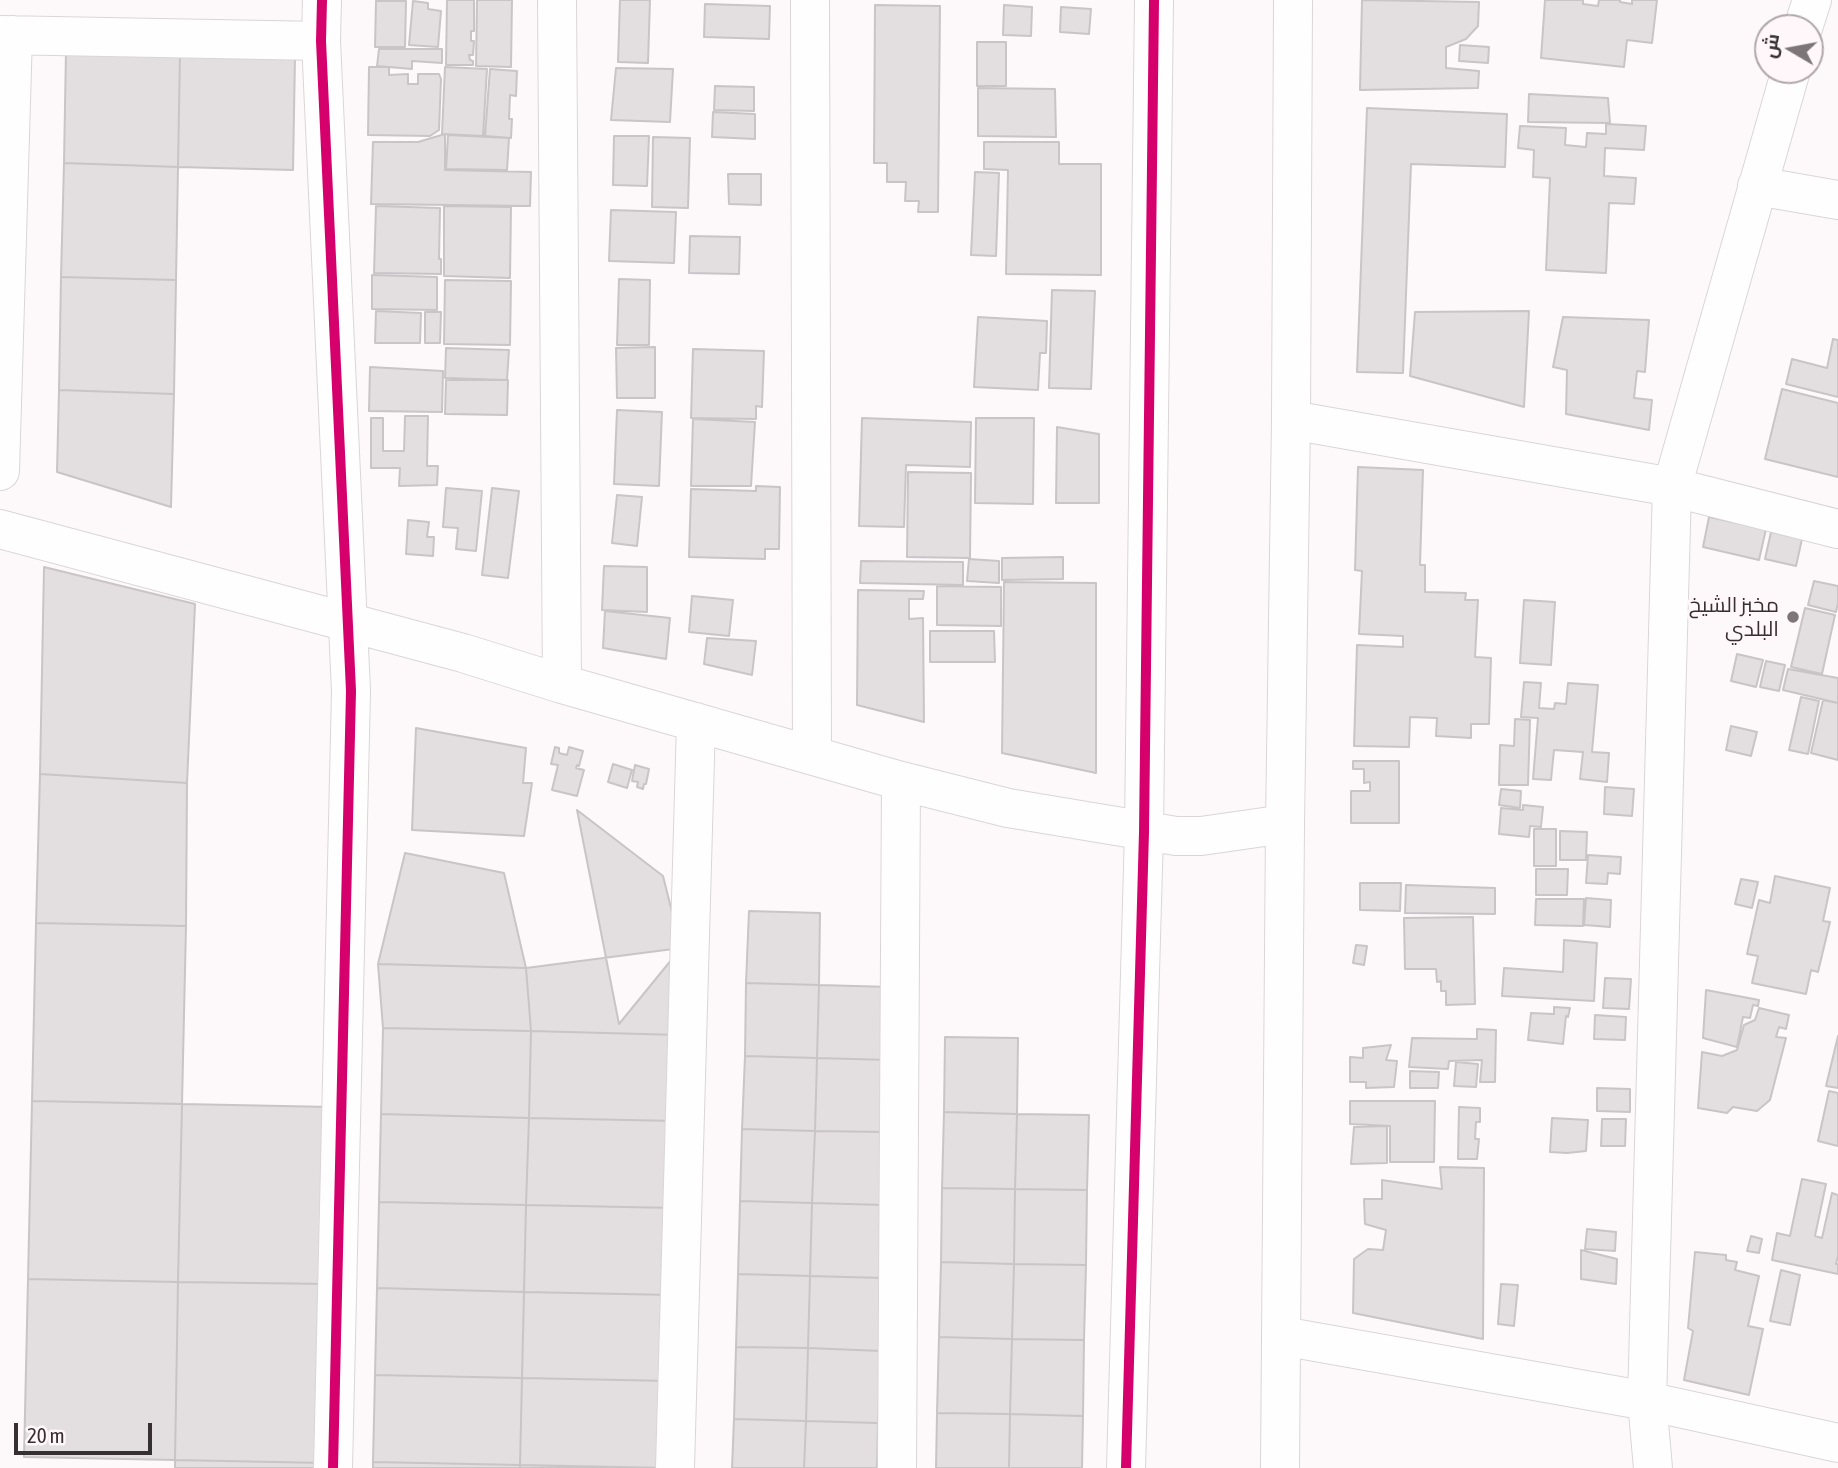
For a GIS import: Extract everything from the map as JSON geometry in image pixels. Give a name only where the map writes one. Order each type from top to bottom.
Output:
[{"type":"street","points":[[322,0],[321,41],[351,691],[333,1468]]},
{"type":"street","points":[[557,0],[562,684]]},
{"type":"street","points":[[810,0],[812,755]]},
{"type":"street","points":[[1126,1468],[1144,832],[1154,0]]},
{"type":"street","points":[[1280,1468],[1293,0]]},
{"type":"street","points":[[0,471],[6,35],[321,41]]},
{"type":"street","points":[[1653,1468],[1647,1401],[1672,487],[1787,84]]},
{"type":"street","points":[[1757,186],[1838,200]]},
{"type":"street","points":[[1291,420],[1672,487],[1838,529]]},
{"type":"street","points":[[0,530],[463,653],[901,781],[1008,808],[1176,836],[1201,836],[1285,824]]},
{"type":"street","points":[[675,1468],[696,722]]},
{"type":"street","points":[[897,1468],[901,781]]},
{"type":"street","points":[[1282,1336],[1647,1401],[1838,1443]]},
{"type":"building","points":[[447,0],[474,0],[474,31],[471,31],[471,41],[474,41],[473,55],[469,55],[473,65],[446,65]]},
{"type":"building","points":[[477,0],[512,0],[511,67],[476,66]]},
{"type":"building","points":[[620,0],[650,0],[648,63],[618,62]]},
{"type":"building","points":[[1362,0],[1479,2],[1478,26],[1466,39],[1446,47],[1446,68],[1479,71],[1478,88],[1360,90]]},
{"type":"building","points":[[1545,0],[1583,0],[1583,4],[1598,6],[1599,0],[1620,0],[1632,4],[1632,0],[1657,0],[1652,43],[1627,40],[1624,67],[1541,58]]},
{"type":"building","points":[[376,1],[406,1],[405,47],[375,47]]},
{"type":"building","points":[[413,1],[428,3],[428,9],[441,11],[438,47],[409,45]]},
{"type":"building","points":[[705,4],[770,6],[769,39],[704,37]]},
{"type":"building","points":[[875,5],[940,6],[938,212],[918,212],[919,201],[905,201],[906,182],[887,182],[887,163],[874,163]]},
{"type":"building","points":[[1004,5],[1032,7],[1031,36],[1003,35]]},
{"type":"building","points":[[1061,7],[1091,9],[1089,34],[1060,32]]},
{"type":"building","points":[[977,42],[1006,42],[1006,86],[977,86]]},
{"type":"building","points":[[1460,45],[1489,47],[1488,63],[1459,61]]},
{"type":"building","points":[[379,49],[442,49],[442,63],[412,61],[412,69],[377,66]]},
{"type":"building","points":[[66,50],[180,53],[178,167],[64,163]]},
{"type":"building","points":[[180,53],[295,57],[293,170],[178,167]]},
{"type":"building","points":[[369,67],[389,67],[389,75],[408,74],[408,84],[418,84],[418,74],[439,74],[439,130],[430,136],[368,135]]},
{"type":"building","points":[[445,67],[487,69],[483,136],[442,134]]},
{"type":"building","points":[[616,68],[673,69],[670,122],[611,120]]},
{"type":"building","points":[[490,69],[517,71],[516,96],[510,95],[511,138],[485,136]]},
{"type":"building","points":[[715,86],[754,87],[754,111],[714,110]]},
{"type":"building","points":[[978,88],[1055,89],[1056,137],[978,136]]},
{"type":"building","points":[[1529,94],[1608,98],[1610,123],[1528,122]]},
{"type":"building","points":[[1367,108],[1507,114],[1505,167],[1411,164],[1403,373],[1357,372]]},
{"type":"building","points":[[713,112],[755,114],[755,139],[712,137]]},
{"type":"building","points":[[1606,124],[1646,126],[1644,150],[1605,148],[1604,176],[1636,178],[1634,204],[1609,203],[1606,273],[1546,270],[1550,178],[1533,177],[1534,150],[1518,148],[1520,126],[1566,128],[1565,145],[1586,147],[1587,133],[1606,134]]},
{"type":"building","points":[[445,134],[445,170],[531,172],[530,206],[371,204],[373,142],[418,142]]},
{"type":"building","points":[[448,135],[509,138],[507,170],[446,169]]},
{"type":"building","points":[[614,136],[649,136],[647,186],[613,185]]},
{"type":"building","points":[[653,137],[690,138],[688,208],[652,207]]},
{"type":"building","points":[[984,142],[1059,142],[1059,164],[1101,164],[1101,275],[1006,274],[1008,170],[984,169]]},
{"type":"building","points":[[64,163],[178,167],[176,280],[61,277]]},
{"type":"building","points":[[975,172],[999,173],[996,256],[971,255]]},
{"type":"building","points":[[728,174],[761,174],[761,205],[729,204]]},
{"type":"building","points":[[376,206],[440,208],[441,274],[374,273]]},
{"type":"building","points":[[444,206],[511,207],[510,278],[444,276]]},
{"type":"building","points":[[611,210],[676,212],[674,263],[609,261]]},
{"type":"building","points":[[690,236],[740,237],[739,274],[689,273]]},
{"type":"building","points":[[372,275],[437,277],[437,310],[372,309]]},
{"type":"building","points":[[61,277],[176,280],[174,394],[59,390]]},
{"type":"building","points":[[619,279],[650,280],[649,345],[617,345]]},
{"type":"building","points":[[445,280],[511,281],[510,345],[444,344]]},
{"type":"building","points":[[1052,290],[1095,291],[1091,389],[1049,388]]},
{"type":"building","points":[[376,311],[421,313],[420,343],[375,343]]},
{"type":"building","points":[[1529,311],[1524,407],[1410,376],[1415,312]]},
{"type":"building","points":[[425,312],[441,312],[440,343],[425,343]]},
{"type":"building","points":[[978,317],[1047,321],[1046,353],[1040,353],[1038,390],[974,387]]},
{"type":"building","points":[[1563,317],[1649,320],[1645,372],[1637,371],[1634,398],[1652,400],[1649,430],[1566,414],[1567,370],[1553,367]]},
{"type":"building","points":[[1833,339],[1838,340],[1838,397],[1786,384],[1792,359],[1827,368]]},
{"type":"building","points":[[655,347],[655,398],[617,398],[616,348]]},
{"type":"building","points":[[446,348],[509,350],[507,380],[445,378]]},
{"type":"building","points":[[693,349],[764,351],[762,407],[756,406],[756,419],[691,418]]},
{"type":"building","points":[[370,367],[443,371],[442,412],[369,411]]},
{"type":"building","points":[[446,380],[508,380],[507,415],[445,414]]},
{"type":"building","points":[[1782,389],[1838,403],[1838,477],[1765,459]]},
{"type":"building","points":[[59,390],[174,394],[171,507],[57,472]]},
{"type":"building","points":[[617,410],[662,412],[659,486],[614,484]]},
{"type":"building","points":[[405,416],[428,416],[427,466],[438,466],[437,485],[399,486],[400,468],[371,468],[371,418],[383,418],[383,451],[404,451]]},
{"type":"building","points":[[862,418],[971,422],[970,467],[906,465],[904,527],[859,526]]},
{"type":"building","points":[[976,418],[1034,418],[1033,504],[975,503]]},
{"type":"building","points":[[693,419],[755,422],[751,486],[691,486]]},
{"type":"building","points":[[1057,427],[1099,434],[1099,503],[1056,503]]},
{"type":"building","points":[[1358,467],[1423,470],[1420,565],[1425,565],[1425,592],[1466,593],[1465,600],[1478,600],[1475,657],[1491,658],[1489,724],[1471,724],[1471,738],[1436,736],[1437,718],[1410,717],[1409,747],[1354,746],[1357,645],[1403,647],[1403,636],[1359,634],[1362,571],[1355,570]]},
{"type":"building","points":[[908,472],[971,473],[970,558],[907,557]]},
{"type":"building","points":[[756,486],[780,487],[779,549],[765,549],[765,559],[689,557],[691,489],[756,491]]},
{"type":"building","points":[[446,488],[482,491],[476,551],[456,549],[458,528],[443,527]]},
{"type":"building","points":[[492,488],[519,491],[508,578],[482,575]]},
{"type":"building","points":[[617,495],[642,497],[637,546],[612,543]]},
{"type":"building","points":[[1709,517],[1766,529],[1759,560],[1703,547]]},
{"type":"building","points":[[408,520],[429,522],[427,537],[434,537],[433,556],[406,554]]},
{"type":"building","points":[[1771,532],[1802,539],[1796,566],[1765,559]]},
{"type":"building","points":[[1063,557],[1063,579],[1002,580],[1002,558]]},
{"type":"building","points":[[969,559],[999,561],[999,583],[967,581]]},
{"type":"building","points":[[861,561],[963,562],[963,585],[860,583]]},
{"type":"building","points":[[604,566],[647,567],[647,612],[602,610]]},
{"type":"building","points":[[44,567],[195,604],[187,783],[40,774]]},
{"type":"building","points":[[1814,581],[1838,586],[1836,612],[1808,605]]},
{"type":"building","points":[[1004,582],[1096,583],[1096,773],[1002,753]]},
{"type":"building","points":[[937,586],[1001,587],[1001,626],[937,625]]},
{"type":"building","points":[[858,590],[924,591],[923,599],[909,599],[909,619],[923,618],[924,722],[857,705]]},
{"type":"building","points":[[692,596],[733,600],[729,636],[689,632]]},
{"type":"building","points":[[1524,600],[1555,602],[1551,665],[1520,663]]},
{"type":"building","points":[[1805,608],[1835,615],[1822,674],[1791,667]]},
{"type":"building","points":[[605,611],[670,618],[666,659],[603,648]]},
{"type":"building","points":[[930,631],[994,631],[995,662],[930,662]]},
{"type":"building","points":[[707,638],[756,641],[752,675],[704,664]]},
{"type":"building","points":[[1737,654],[1763,660],[1756,687],[1731,681]]},
{"type":"building","points":[[1766,661],[1785,665],[1779,691],[1760,687]]},
{"type":"building","points":[[1788,669],[1838,678],[1838,703],[1783,690]]},
{"type":"building","points":[[1524,682],[1541,683],[1539,708],[1554,709],[1555,703],[1566,704],[1568,683],[1598,685],[1592,752],[1609,753],[1607,782],[1580,779],[1583,752],[1554,750],[1551,780],[1533,779],[1538,718],[1521,717]]},
{"type":"building","points":[[1801,697],[1819,701],[1808,754],[1789,750]]},
{"type":"building","points":[[1823,700],[1838,703],[1838,760],[1811,753]]},
{"type":"building","points":[[1515,719],[1530,720],[1528,785],[1499,785],[1500,745],[1514,746]]},
{"type":"building","points":[[1731,726],[1757,732],[1751,756],[1726,750]]},
{"type":"building","points":[[416,728],[526,748],[523,783],[532,783],[524,836],[412,830]]},
{"type":"building","points":[[555,747],[559,748],[559,753],[567,755],[569,747],[583,751],[576,768],[584,770],[577,796],[552,790],[558,765],[551,764]]},
{"type":"building","points":[[1353,761],[1399,761],[1399,823],[1351,823],[1351,791],[1370,791],[1370,782],[1364,783],[1364,769],[1353,769]]},
{"type":"building","points":[[613,764],[632,770],[627,788],[608,782]]},
{"type":"building","points":[[635,765],[649,769],[643,789],[637,787],[638,782],[632,781]]},
{"type":"building","points":[[40,774],[187,783],[186,926],[36,923]]},
{"type":"building","points":[[1605,787],[1634,789],[1632,816],[1604,814]]},
{"type":"building","points":[[1501,789],[1521,791],[1520,808],[1499,805]]},
{"type":"building","points":[[1523,805],[1543,807],[1541,827],[1530,826],[1529,837],[1499,834],[1501,808],[1523,810]]},
{"type":"building","points":[[577,810],[663,876],[681,948],[619,1024]]},
{"type":"building","points":[[1534,829],[1556,829],[1556,866],[1534,866]]},
{"type":"building","points":[[1560,831],[1587,832],[1586,860],[1560,860]]},
{"type":"building","points":[[405,853],[504,873],[526,968],[378,964]]},
{"type":"building","points":[[1588,855],[1621,857],[1620,874],[1608,873],[1607,884],[1586,883]]},
{"type":"building","points":[[1536,869],[1568,869],[1567,895],[1536,895]]},
{"type":"building","points":[[1775,876],[1830,888],[1823,921],[1830,922],[1818,972],[1811,970],[1806,994],[1752,983],[1758,956],[1747,954],[1759,900],[1770,903]]},
{"type":"building","points":[[1741,879],[1758,882],[1752,908],[1735,904]]},
{"type":"building","points":[[1360,883],[1401,883],[1400,911],[1360,910]]},
{"type":"building","points":[[1406,885],[1495,888],[1495,914],[1405,913]]},
{"type":"building","points":[[1586,898],[1611,900],[1610,927],[1584,925]]},
{"type":"building","points":[[1536,899],[1584,899],[1583,926],[1535,925]]},
{"type":"building","points":[[749,911],[820,913],[819,985],[746,983]]},
{"type":"building","points":[[1473,917],[1475,1004],[1446,1005],[1446,991],[1441,991],[1441,981],[1437,982],[1436,969],[1405,969],[1404,918]]},
{"type":"building","points":[[36,923],[186,926],[182,1104],[32,1101]]},
{"type":"building","points":[[1564,940],[1597,943],[1594,1001],[1502,996],[1504,968],[1563,972]]},
{"type":"building","points":[[1356,945],[1367,946],[1364,965],[1353,963]]},
{"type":"building","points":[[681,948],[679,1035],[531,1031],[526,968]]},
{"type":"building","points":[[378,964],[526,968],[531,1031],[383,1028]]},
{"type":"building","points":[[1605,978],[1631,979],[1629,1009],[1603,1008]]},
{"type":"building","points":[[746,983],[819,985],[817,1058],[745,1056]]},
{"type":"building","points":[[819,985],[891,987],[889,1060],[817,1058]]},
{"type":"building","points":[[1706,990],[1759,1000],[1758,1006],[1753,1005],[1750,1018],[1743,1017],[1737,1047],[1703,1038]]},
{"type":"building","points":[[1554,1007],[1570,1008],[1568,1017],[1566,1016],[1563,1044],[1528,1040],[1531,1013],[1554,1014]]},
{"type":"building","points":[[1759,1008],[1789,1015],[1786,1029],[1779,1027],[1776,1037],[1786,1038],[1770,1100],[1757,1111],[1733,1107],[1727,1113],[1698,1108],[1702,1052],[1722,1056],[1737,1050],[1744,1025],[1755,1020]]},
{"type":"building","points":[[1595,1015],[1626,1017],[1625,1040],[1594,1039]]},
{"type":"building","points":[[383,1028],[531,1031],[529,1118],[381,1114]]},
{"type":"building","points":[[1477,1029],[1496,1030],[1495,1082],[1480,1082],[1482,1060],[1449,1061],[1448,1069],[1409,1067],[1412,1038],[1477,1039]]},
{"type":"building","points":[[531,1031],[679,1035],[677,1121],[529,1118]]},
{"type":"building","points":[[1838,1036],[1838,1088],[1826,1086]]},
{"type":"building","points":[[945,1037],[1018,1038],[1017,1114],[944,1112]]},
{"type":"building","points":[[1391,1045],[1386,1060],[1397,1061],[1394,1087],[1366,1088],[1366,1082],[1350,1082],[1350,1057],[1363,1058],[1363,1048]]},
{"type":"building","points":[[745,1056],[817,1058],[815,1131],[742,1129]]},
{"type":"building","points":[[817,1058],[889,1060],[886,1132],[815,1131]]},
{"type":"building","points":[[1456,1062],[1478,1064],[1476,1087],[1454,1086]]},
{"type":"building","points":[[1410,1071],[1439,1072],[1438,1088],[1410,1088]]},
{"type":"building","points":[[1597,1088],[1630,1089],[1630,1112],[1597,1111]]},
{"type":"building","points":[[1829,1091],[1838,1093],[1838,1146],[1818,1141]]},
{"type":"building","points":[[32,1101],[182,1104],[178,1282],[28,1279]]},
{"type":"building","points":[[1350,1101],[1435,1101],[1434,1162],[1390,1162],[1390,1126],[1350,1124]]},
{"type":"building","points":[[182,1104],[332,1107],[329,1284],[178,1282]]},
{"type":"building","points":[[1459,1107],[1480,1108],[1480,1122],[1476,1122],[1475,1139],[1479,1139],[1477,1159],[1458,1159]]},
{"type":"building","points":[[944,1112],[1017,1114],[1015,1189],[942,1188]]},
{"type":"building","points":[[381,1114],[529,1118],[526,1205],[379,1202]]},
{"type":"building","points":[[1017,1114],[1089,1115],[1087,1190],[1015,1189]]},
{"type":"building","points":[[529,1118],[677,1121],[675,1208],[526,1205]]},
{"type":"building","points":[[1552,1118],[1588,1120],[1586,1151],[1550,1152]]},
{"type":"building","points":[[1602,1119],[1626,1119],[1625,1146],[1601,1146]]},
{"type":"building","points":[[1387,1126],[1387,1163],[1351,1164],[1354,1127]]},
{"type":"building","points":[[742,1129],[815,1131],[812,1203],[740,1201]]},
{"type":"building","points":[[815,1131],[886,1132],[884,1205],[812,1203]]},
{"type":"building","points":[[1440,1167],[1484,1168],[1483,1339],[1353,1313],[1354,1259],[1368,1249],[1383,1250],[1386,1230],[1365,1224],[1364,1199],[1382,1199],[1382,1180],[1442,1189]]},
{"type":"building","points":[[1802,1179],[1826,1184],[1815,1236],[1822,1238],[1832,1193],[1838,1195],[1838,1274],[1772,1260],[1777,1233],[1790,1236]]},
{"type":"building","points":[[942,1188],[1015,1189],[1014,1264],[941,1262]]},
{"type":"building","points":[[1015,1189],[1087,1190],[1086,1265],[1014,1264]]},
{"type":"building","points":[[740,1201],[812,1203],[810,1276],[738,1274]]},
{"type":"building","points":[[379,1202],[526,1205],[524,1292],[377,1288]]},
{"type":"building","points":[[812,1203],[884,1205],[882,1278],[810,1276]]},
{"type":"building","points":[[526,1205],[675,1208],[672,1295],[524,1292]]},
{"type":"building","points":[[1587,1229],[1616,1232],[1615,1251],[1585,1249]]},
{"type":"building","points":[[1751,1236],[1762,1239],[1759,1253],[1747,1251]]},
{"type":"building","points":[[1581,1250],[1617,1259],[1616,1284],[1581,1279]]},
{"type":"building","points":[[1695,1252],[1726,1255],[1726,1260],[1737,1262],[1735,1270],[1759,1276],[1748,1326],[1763,1329],[1749,1395],[1684,1380],[1693,1331],[1688,1328]]},
{"type":"building","points":[[941,1262],[1014,1264],[1012,1339],[939,1337]]},
{"type":"building","points":[[1014,1264],[1086,1265],[1084,1340],[1012,1339]]},
{"type":"building","points":[[1781,1270],[1800,1275],[1790,1325],[1770,1321]]},
{"type":"building","points":[[738,1274],[810,1276],[808,1348],[736,1347]]},
{"type":"building","points":[[810,1276],[882,1278],[881,1351],[808,1348]]},
{"type":"building","points":[[28,1279],[178,1282],[175,1460],[24,1457]]},
{"type":"building","points":[[178,1282],[329,1284],[325,1463],[175,1460]]},
{"type":"building","points":[[1501,1284],[1518,1285],[1514,1326],[1498,1324]]},
{"type":"building","points":[[377,1288],[524,1292],[522,1378],[375,1375]]},
{"type":"building","points":[[524,1292],[672,1295],[670,1381],[522,1378]]},
{"type":"building","points":[[939,1337],[1012,1339],[1010,1414],[937,1413]]},
{"type":"building","points":[[1012,1339],[1084,1340],[1083,1416],[1010,1414]]},
{"type":"building","points":[[736,1347],[808,1348],[806,1421],[734,1419]]},
{"type":"building","points":[[808,1348],[881,1351],[878,1423],[806,1421]]},
{"type":"building","points":[[375,1375],[522,1378],[520,1465],[373,1462]]},
{"type":"building","points":[[522,1378],[670,1381],[668,1468],[520,1465]]},
{"type":"building","points":[[937,1413],[1010,1414],[1009,1468],[936,1468]]},
{"type":"building","points":[[1010,1414],[1083,1416],[1082,1468],[1009,1468]]},
{"type":"building","points":[[734,1419],[806,1421],[804,1468],[732,1468]]},
{"type":"building","points":[[806,1421],[878,1423],[877,1468],[804,1468]]},
{"type":"building","points":[[175,1460],[325,1463],[325,1468],[175,1468]]},
{"type":"building","points":[[373,1462],[520,1465],[520,1468],[373,1468]]},
{"type":"building","points":[[520,1465],[632,1468],[520,1468]]},
{"type":"cycle path","points":[[322,0],[321,41],[351,691],[333,1468]]},
{"type":"cycle path","points":[[1126,1468],[1144,832],[1154,0]]},
{"type":"place","name":"مخبز الشيخ البلدي","points":[[1793,617]]}]
